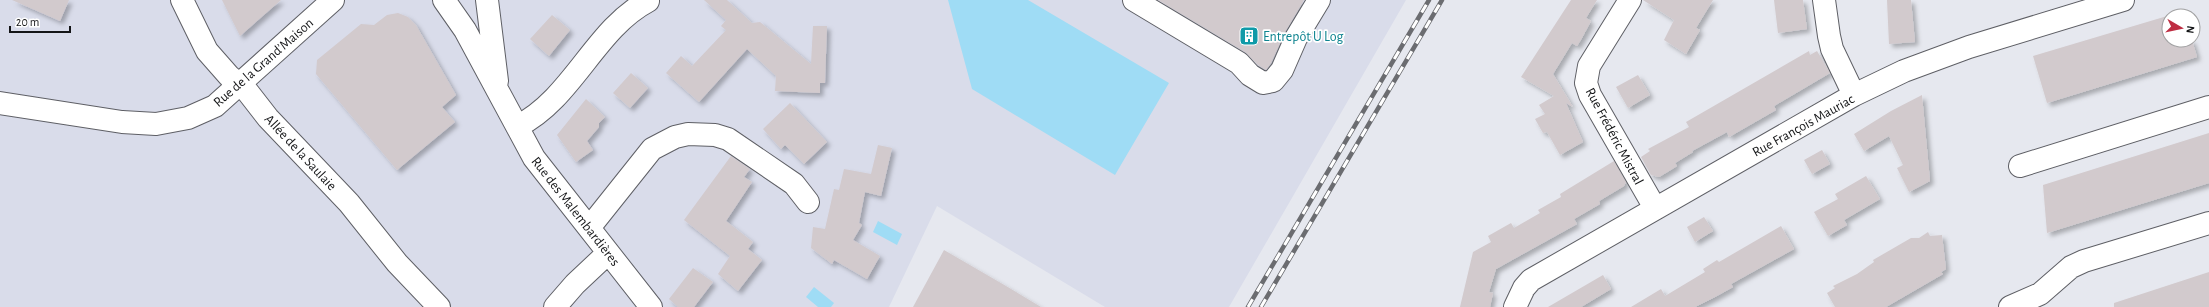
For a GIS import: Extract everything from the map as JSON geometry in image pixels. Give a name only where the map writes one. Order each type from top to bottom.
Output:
[{"type":"street","name":"Allée de la Saulaie","points":[[182,0],[207,51],[229,76],[247,91],[268,118],[350,203],[397,263],[432,304]]},
{"type":"street","name":"Rue de la Grand’Maison","points":[[0,103],[122,122],[156,124],[174,122],[202,113],[215,106],[333,0]]},
{"type":"street","name":"Rue des Malembardières","points":[[444,0],[465,30],[534,158],[651,307]]},
{"type":"street","name":"Rue des Malembardières","points":[[487,0],[498,89]]},
{"type":"street","points":[[1134,0],[1239,63],[1250,75],[1263,83],[1273,81],[1282,70],[1296,38],[1318,0]]},
{"type":"street","name":"Rue Frédéric Mistral","points":[[1630,0],[1589,66],[1586,83],[1590,95],[1655,208]]},
{"type":"street","points":[[1824,0],[1832,49],[1854,95]]},
{"type":"street","name":"Rue François Mauriac","points":[[1515,307],[1524,288],[1531,280],[1854,95],[1904,71],[1969,47],[2123,0]]},
{"type":"street","points":[[518,126],[542,111],[625,16],[648,1]]},
{"type":"street","points":[[2020,166],[2209,107]]},
{"type":"street","points":[[589,228],[652,149],[663,142],[688,134],[715,135],[728,139],[794,184],[808,202]]},
{"type":"street","points":[[2010,307],[2040,294],[2071,268],[2084,261],[2209,223]]},
{"type":"street","points":[[555,307],[608,253]]},
{"type":"shaded area","points":[[0,0],[1406,0],[1229,307],[1105,307],[937,206],[889,307],[0,307]]},
{"type":"water","points":[[948,0],[1028,0],[1169,83],[1115,175],[972,89]]},
{"type":"water","points":[[878,221],[902,234],[897,245],[873,232]]},
{"type":"water","points":[[814,287],[834,303],[831,307],[818,307],[806,297]]},
{"type":"building","points":[[12,0],[69,0],[60,21]]},
{"type":"building","points":[[222,0],[281,0],[240,36]]},
{"type":"building","points":[[704,0],[727,0],[752,23],[760,22],[811,64],[813,26],[827,26],[825,83],[820,83],[820,93],[775,91],[776,76],[747,49],[699,102],[666,73],[681,56],[692,66],[726,30],[721,26],[726,20]]},
{"type":"building","name":"Entrepôt U Log","points":[[1158,0],[1304,0],[1285,32],[1271,63],[1266,70],[1258,65],[1245,52]]},
{"type":"building","points":[[1571,0],[1597,0],[1586,18],[1591,21],[1582,38],[1577,46],[1572,43],[1553,74],[1573,107],[1566,103],[1583,142],[1560,155],[1547,132],[1543,133],[1535,119],[1545,114],[1539,105],[1554,96],[1521,77]]},
{"type":"building","points":[[1643,0],[1713,0],[1696,28],[1700,30],[1686,54],[1664,40],[1674,20]]},
{"type":"building","points":[[1774,0],[1803,0],[1807,29],[1778,33]]},
{"type":"building","points":[[1887,0],[1911,0],[1915,42],[1889,44]]},
{"type":"building","points":[[398,13],[408,17],[416,25],[456,95],[442,107],[455,122],[397,170],[316,74],[317,60],[361,24],[374,25],[387,15]]},
{"type":"building","points":[[552,15],[570,30],[549,56],[530,39]]},
{"type":"building","points":[[2161,18],[2161,48],[2194,48],[2197,57],[2047,103],[2033,56]]},
{"type":"building","points":[[1809,51],[1810,55],[1817,51],[1830,73],[1774,106],[1776,110],[1729,137],[1727,132],[1692,151],[1693,152],[1675,163],[1677,166],[1659,177],[1651,175],[1641,157],[1650,151],[1648,149],[1689,127],[1686,122]]},
{"type":"building","points":[[631,73],[648,88],[630,108],[613,93]]},
{"type":"building","points":[[1638,75],[1650,95],[1628,108],[1616,87]]},
{"type":"building","points":[[1922,95],[1930,181],[1909,192],[1897,168],[1903,165],[1889,136],[1864,151],[1854,134],[1891,111]]},
{"type":"building","points":[[586,99],[605,117],[587,141],[593,150],[576,162],[557,135]]},
{"type":"building","points":[[790,103],[827,142],[804,164],[785,145],[781,149],[763,129]]},
{"type":"building","points":[[2209,133],[2209,183],[2047,233],[2043,185]]},
{"type":"building","points":[[878,145],[892,148],[881,196],[865,192],[859,223],[862,225],[853,240],[880,256],[867,279],[834,260],[832,264],[811,248],[813,227],[825,229],[834,189],[839,190],[844,169],[871,174]]},
{"type":"building","points":[[1822,150],[1830,164],[1812,174],[1804,160]]},
{"type":"building","points":[[731,156],[750,169],[744,177],[752,182],[726,221],[753,242],[748,249],[762,260],[738,291],[718,274],[730,256],[684,220]]},
{"type":"building","points":[[1614,161],[1626,182],[1624,186],[1599,201],[1600,204],[1574,219],[1577,224],[1496,269],[1489,292],[1493,293],[1490,307],[1460,307],[1473,252],[1491,242],[1488,236],[1511,223],[1514,228],[1540,213],[1538,210],[1561,197],[1560,194]]},
{"type":"building","points":[[1866,176],[1880,199],[1844,220],[1847,225],[1828,236],[1814,212],[1838,199],[1835,194]]},
{"type":"building","points":[[1704,217],[1713,231],[1695,242],[1687,227]]},
{"type":"building","points":[[1781,226],[1794,249],[1731,284],[1733,287],[1715,297],[1695,307],[1631,307],[1661,289],[1665,296],[1705,272],[1703,269],[1717,260],[1719,262]]},
{"type":"building","points":[[1928,232],[1930,236],[1942,235],[1946,269],[1941,272],[1943,274],[1886,307],[1835,307],[1827,293],[1835,288],[1833,286],[1857,274],[1874,262],[1873,260],[1911,238],[1919,238]]},
{"type":"building","points":[[944,250],[1006,286],[1041,307],[913,307]]},
{"type":"building","points":[[693,268],[713,282],[694,307],[678,307],[669,299]]},
{"type":"building","points":[[2209,272],[2209,307],[2114,307],[2114,303]]},
{"type":"building","points":[[1603,275],[1611,289],[1581,307],[1548,307]]},
{"type":"railway","points":[[1248,307],[1429,0]]},
{"type":"railway","points":[[1261,307],[1442,0]]},
{"type":"place","name":"Entrepôt U Log","points":[[1249,36]]}]
